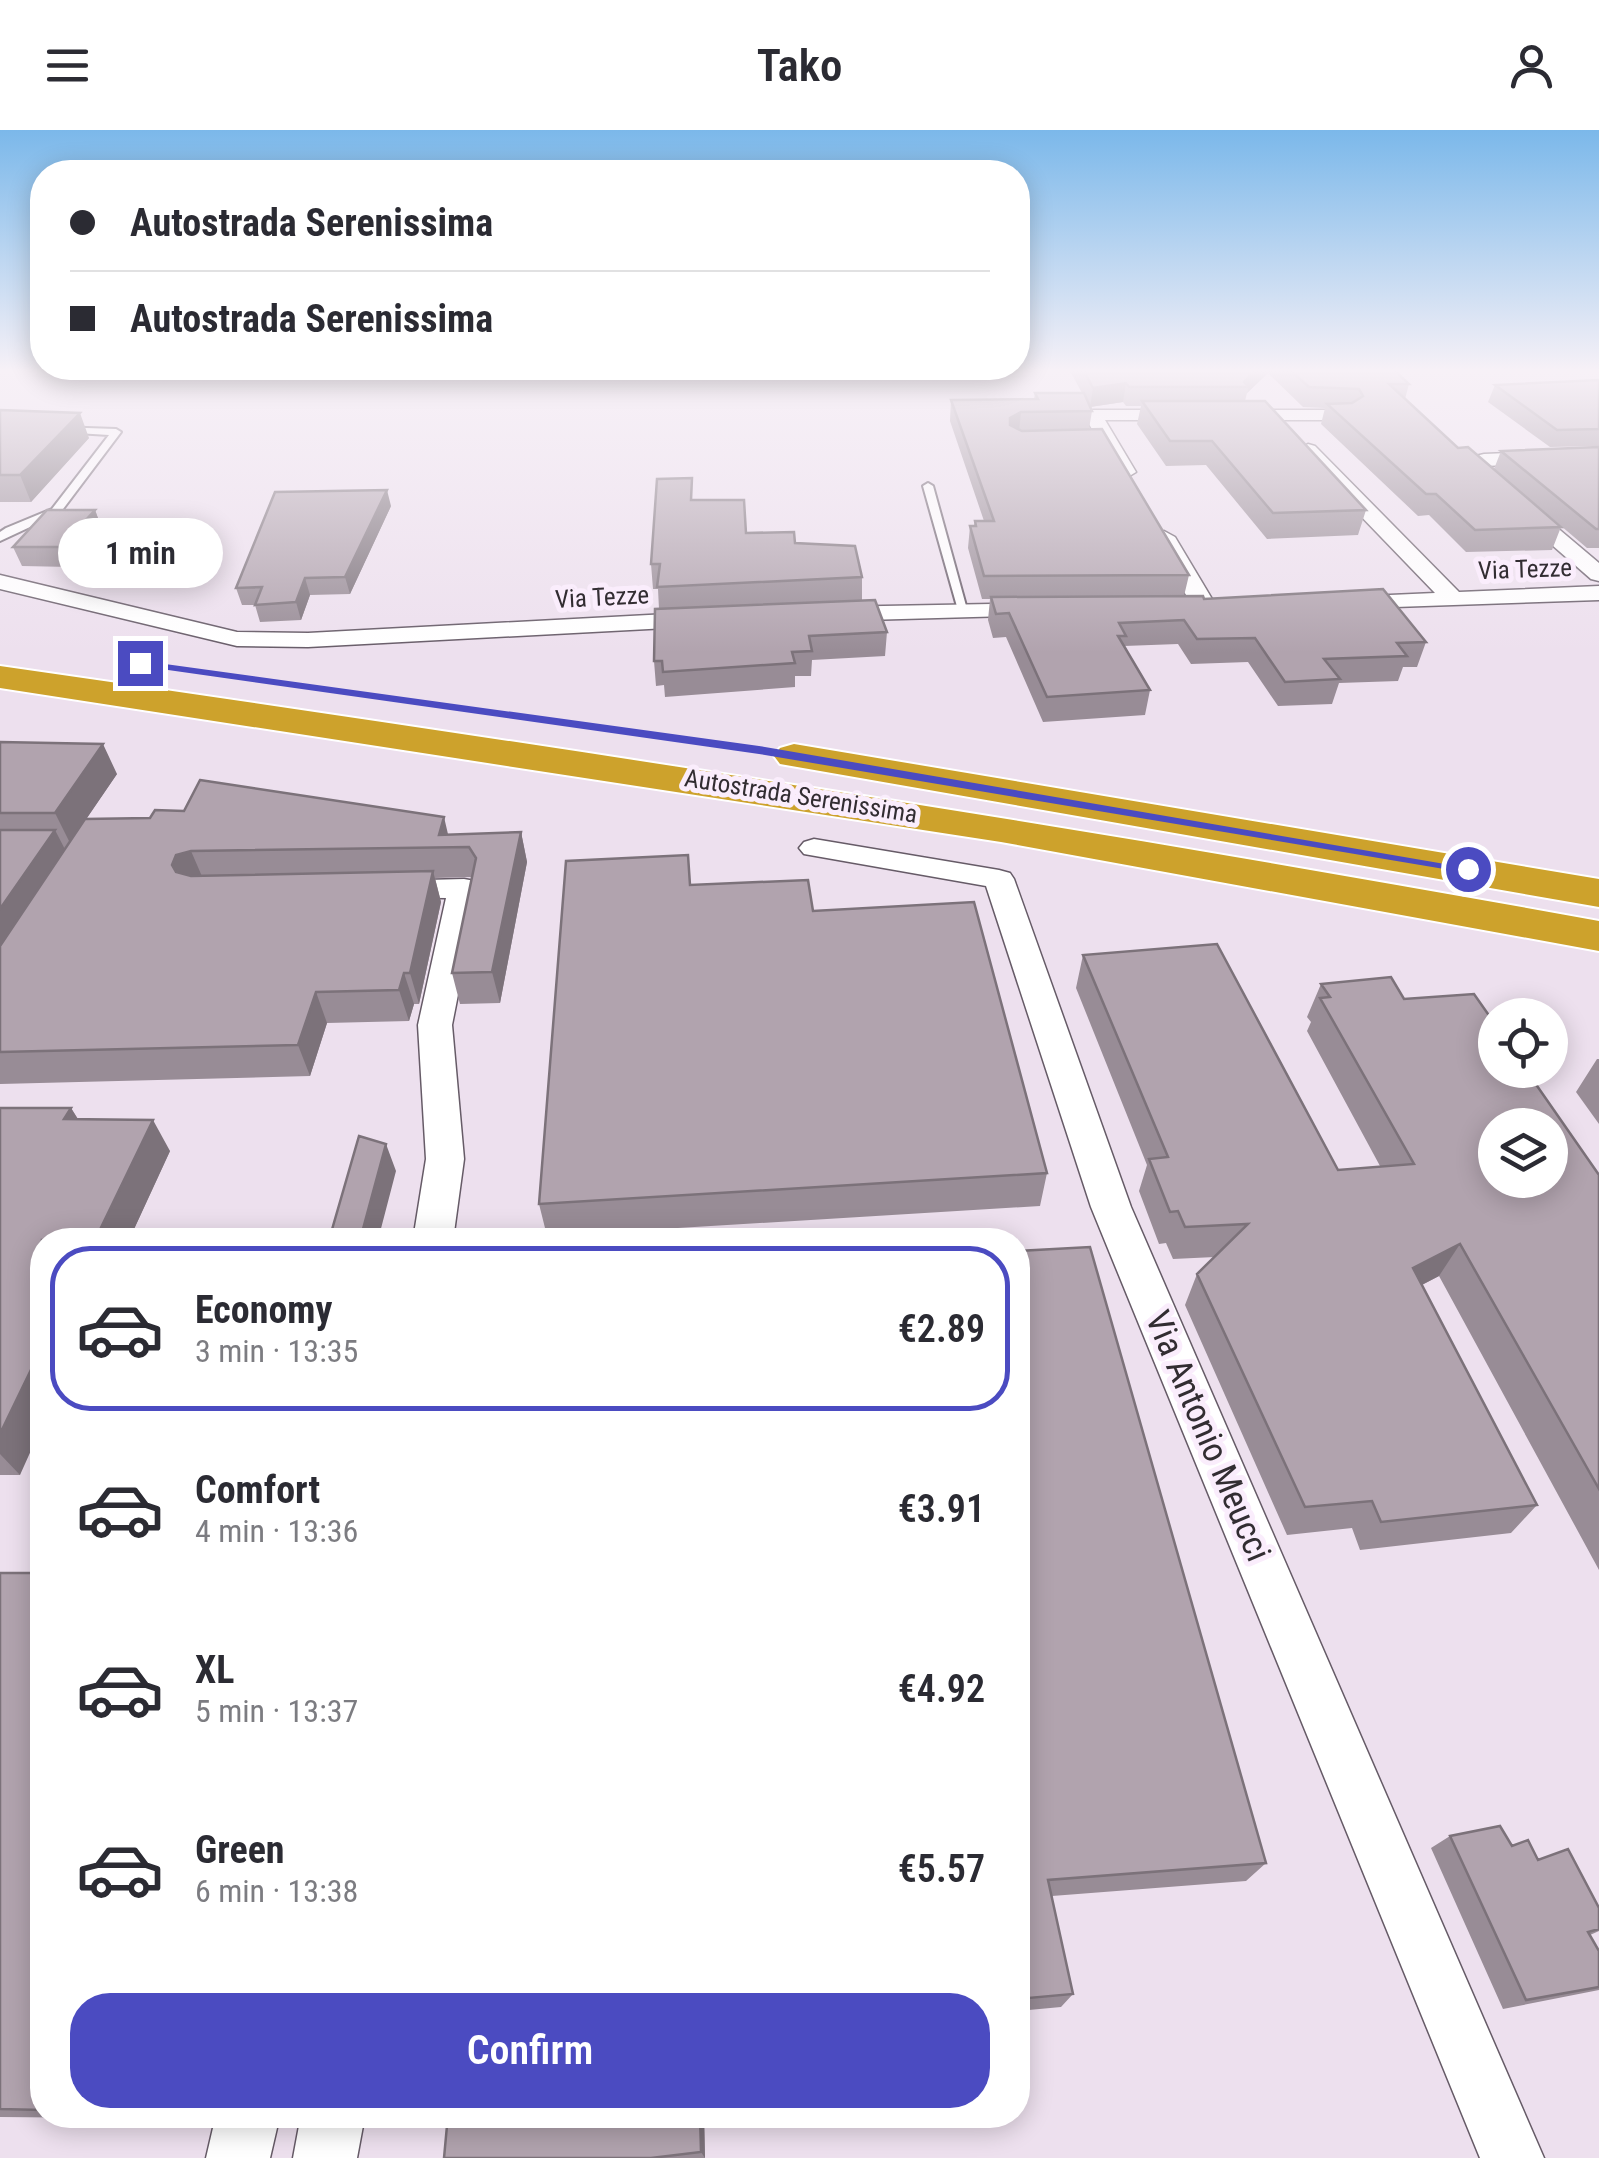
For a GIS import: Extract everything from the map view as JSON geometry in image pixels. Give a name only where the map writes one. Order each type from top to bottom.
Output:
[{"type":"highway","points":[[0,643],[581,725]]},
{"type":"highway","name":"Autostrada Serenissima","points":[[0,676],[747,786],[1599,936]]},
{"type":"highway","name":"Autostrada Serenissima","points":[[759,750],[1112,807],[1599,894]]},
{"type":"street","points":[[1122,464],[1136,489]]},
{"type":"street","name":"Via Tezze","points":[[1321,464],[1453,599]]},
{"type":"street","points":[[1474,464],[1474,468],[1599,574]]},
{"type":"street","points":[[1156,522],[1216,609],[1169,609]]},
{"type":"street","name":"Via Tezze","points":[[0,582],[237,639],[308,640],[720,618]]},
{"type":"street","name":"Via Tezze","points":[[1326,604],[1599,593]]},
{"type":"street","points":[[814,614],[1057,610]]},
{"type":"street","name":"Via Antonio Meucci","points":[[814,848],[999,879],[1111,1207],[1512,2158]]},
{"type":"street","points":[[353,890],[464,888],[435,1024],[445,1159],[434,1228]]},
{"type":"street","points":[[238,2158],[245,2128]]},
{"type":"street","points":[[325,2158],[331,2128]]},
{"type":"lane","points":[[4,532],[56,511],[92,464]]},
{"type":"lane","points":[[928,486],[964,610]]},
{"type":"building","points":[[0,464],[31,464],[20,475],[0,475]]},
{"type":"building","points":[[974,464],[1123,464],[1189,575],[984,576],[970,526],[976,526],[975,521],[994,521]]},
{"type":"building","points":[[1231,464],[1323,464],[1366,510],[1273,513]]},
{"type":"building","points":[[1393,464],[1487,464],[1561,527],[1475,530],[1436,494],[1426,494]]},
{"type":"building","points":[[1516,464],[1599,464],[1596,529]]},
{"type":"building","points":[[692,478],[691,500],[744,500],[746,533],[794,532],[795,543],[855,546],[862,577],[657,587],[660,564],[651,564],[657,479]]},
{"type":"building","points":[[387,490],[345,577],[305,578],[296,602],[255,605],[262,587],[236,588],[275,492]]},
{"type":"building","points":[[47,510],[95,510],[61,547],[13,547]]},
{"type":"building","points":[[1383,589],[1426,642],[1397,643],[1407,656],[1324,659],[1340,679],[1285,682],[1255,638],[1197,639],[1184,620],[1119,623],[1126,636],[1118,636],[1150,690],[1047,697],[1009,613],[996,614],[991,597],[1204,599]]},
{"type":"building","points":[[875,600],[887,632],[809,636],[812,651],[792,652],[795,663],[663,672],[662,661],[654,661],[655,609]]},
{"type":"building","points":[[0,742],[103,744],[55,813],[0,813]]},
{"type":"building","points":[[200,780],[444,817],[439,835],[521,832],[492,972],[452,973],[476,858],[469,847],[191,851],[176,855],[172,865],[176,872],[191,876],[433,871],[410,973],[404,973],[399,990],[316,992],[298,1045],[0,1052],[0,946],[85,819],[150,818],[155,810],[184,811]]},
{"type":"building","points":[[0,830],[55,830],[0,909]]},
{"type":"building","points":[[688,855],[690,885],[808,880],[813,911],[974,902],[1047,1173],[539,1204],[566,861]]},
{"type":"building","points":[[1217,944],[1338,1170],[1414,1164],[1320,998],[1330,997],[1321,984],[1391,977],[1404,999],[1474,994],[1478,1000],[1478,1088],[1539,1088],[1552,1108],[1478,1108],[1478,1198],[1568,1198],[1568,1130],[1599,1175],[1599,1489],[1460,1244],[1413,1268],[1537,1505],[1381,1522],[1372,1501],[1305,1507],[1197,1274],[1248,1224],[1185,1227],[1178,1211],[1170,1212],[1149,1159],[1168,1157],[1083,955]]},
{"type":"building","points":[[0,1108],[71,1108],[64,1119],[153,1120],[101,1228],[30,1228],[30,1372],[0,1434]]},
{"type":"building","points":[[359,1136],[386,1144],[363,1228],[332,1228]]},
{"type":"building","points":[[1090,1247],[1266,1863],[1048,1880],[1073,1994],[1030,1998],[1030,1250]]},
{"type":"building","points":[[0,1573],[30,1573],[30,2110],[0,2109]]},
{"type":"building","points":[[1500,1826],[1512,1846],[1528,1840],[1538,1860],[1568,1849],[1599,1908],[1599,1929],[1588,1932],[1599,1951],[1599,1987],[1526,2000],[1450,1836]]},
{"type":"building","points":[[447,2128],[700,2128],[701,2152],[651,2158],[444,2158]]},
{"type":"route","points":[[140,663],[759,750],[1468,869]]}]
